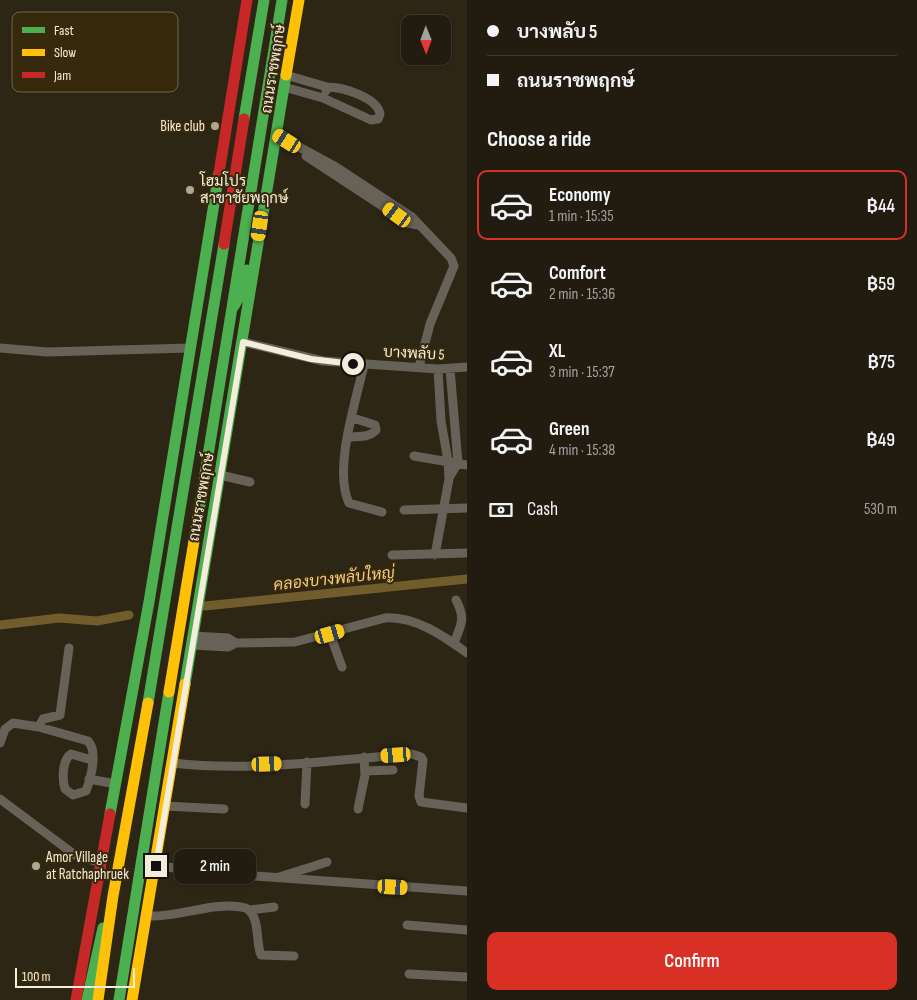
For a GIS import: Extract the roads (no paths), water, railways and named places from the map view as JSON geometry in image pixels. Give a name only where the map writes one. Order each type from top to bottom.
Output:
[{"type":"main road","points":[[74,1000],[116,784],[155,567],[247,0]]},
{"type":"main road","name":"ถนนราชพฤกษ์","points":[[98,1000],[113,896],[158,646],[264,0]]},
{"type":"main road","name":"ถนนราชพฤกษ์","points":[[119,1000],[191,572],[231,310],[282,0]]},
{"type":"main road","name":"ถนนราชพฤกษ์","points":[[132,1000],[243,342],[262,208],[277,135],[299,0]]},
{"type":"main road","points":[[231,310],[242,292],[254,232],[262,208]]},
{"type":"main road","points":[[155,567],[158,646]]},
{"type":"main road","points":[[191,572],[193,636]]},
{"type":"main road","points":[[87,1000],[101,934],[113,896]]},
{"type":"street","points":[[284,87],[323,98],[373,121],[378,119],[380,114],[376,104],[351,91],[327,87],[286,75]]},
{"type":"street","points":[[323,98],[327,87]]},
{"type":"street","points":[[277,135],[298,148],[309,158],[350,180],[408,223],[418,225],[451,258],[454,266],[430,324],[419,367]]},
{"type":"street","name":"บางพลับ 5","points":[[243,342],[311,359],[364,365],[438,369],[467,367]]},
{"type":"street","points":[[0,348],[47,352],[190,348]]},
{"type":"street","points":[[364,365],[343,468],[347,497],[352,504],[382,512]]},
{"type":"street","points":[[435,555],[449,479],[438,369]]},
{"type":"street","points":[[450,369],[452,408],[462,464]]},
{"type":"street","points":[[441,410],[452,408]]},
{"type":"street","points":[[348,437],[372,435],[376,430],[375,425],[370,422],[353,418]]},
{"type":"street","points":[[414,456],[462,464]]},
{"type":"street","points":[[449,479],[462,464]]},
{"type":"street","points":[[220,475],[250,482]]},
{"type":"street","points":[[404,510],[467,508]]},
{"type":"street","points":[[392,556],[467,553]]},
{"type":"street","points":[[454,644],[462,618],[462,612],[456,600]]},
{"type":"street","points":[[193,636],[228,638],[236,643],[296,642],[385,618],[398,617],[409,620],[467,653]]},
{"type":"street","points":[[330,634],[342,667]]},
{"type":"street","points":[[39,727],[43,719],[60,715],[69,648]]},
{"type":"street","points":[[0,743],[9,724],[20,723],[88,741],[93,746],[92,760],[89,780],[86,791],[74,795],[65,790],[63,782],[68,756],[77,754],[92,760]]},
{"type":"street","points":[[172,763],[207,766],[418,755],[423,760],[419,796],[421,802],[467,808]]},
{"type":"street","points":[[358,809],[365,771],[364,757]]},
{"type":"street","points":[[304,804],[307,762]]},
{"type":"street","points":[[365,771],[393,770]]},
{"type":"street","points":[[89,780],[116,784]]},
{"type":"street","points":[[0,799],[75,855],[101,863]]},
{"type":"street","points":[[166,806],[224,809]]},
{"type":"street","points":[[277,878],[327,862]]},
{"type":"street","points":[[156,866],[277,878],[467,891]]},
{"type":"street","points":[[147,916],[162,917],[184,911],[241,906],[250,910],[274,907]]},
{"type":"street","points":[[250,910],[255,921],[261,955],[294,956]]},
{"type":"street","points":[[407,925],[467,930]]},
{"type":"street","points":[[409,974],[467,977]]},
{"type":"waterway","name":"คลองบางพลับใหญ่","points":[[205,606],[467,579]]},
{"type":"waterway","name":"คลองบางพลับใหญ่","points":[[0,625],[59,618],[97,621],[129,615]]},
{"type":"place","name":"Bike club","points":[[215,126]]},
{"type":"place","name":"โฮมโปร สาขาชัยพฤกษ์","points":[[190,190]]},
{"type":"place","name":"Amor Village at Ratchaphruek","points":[[36,866]]}]
